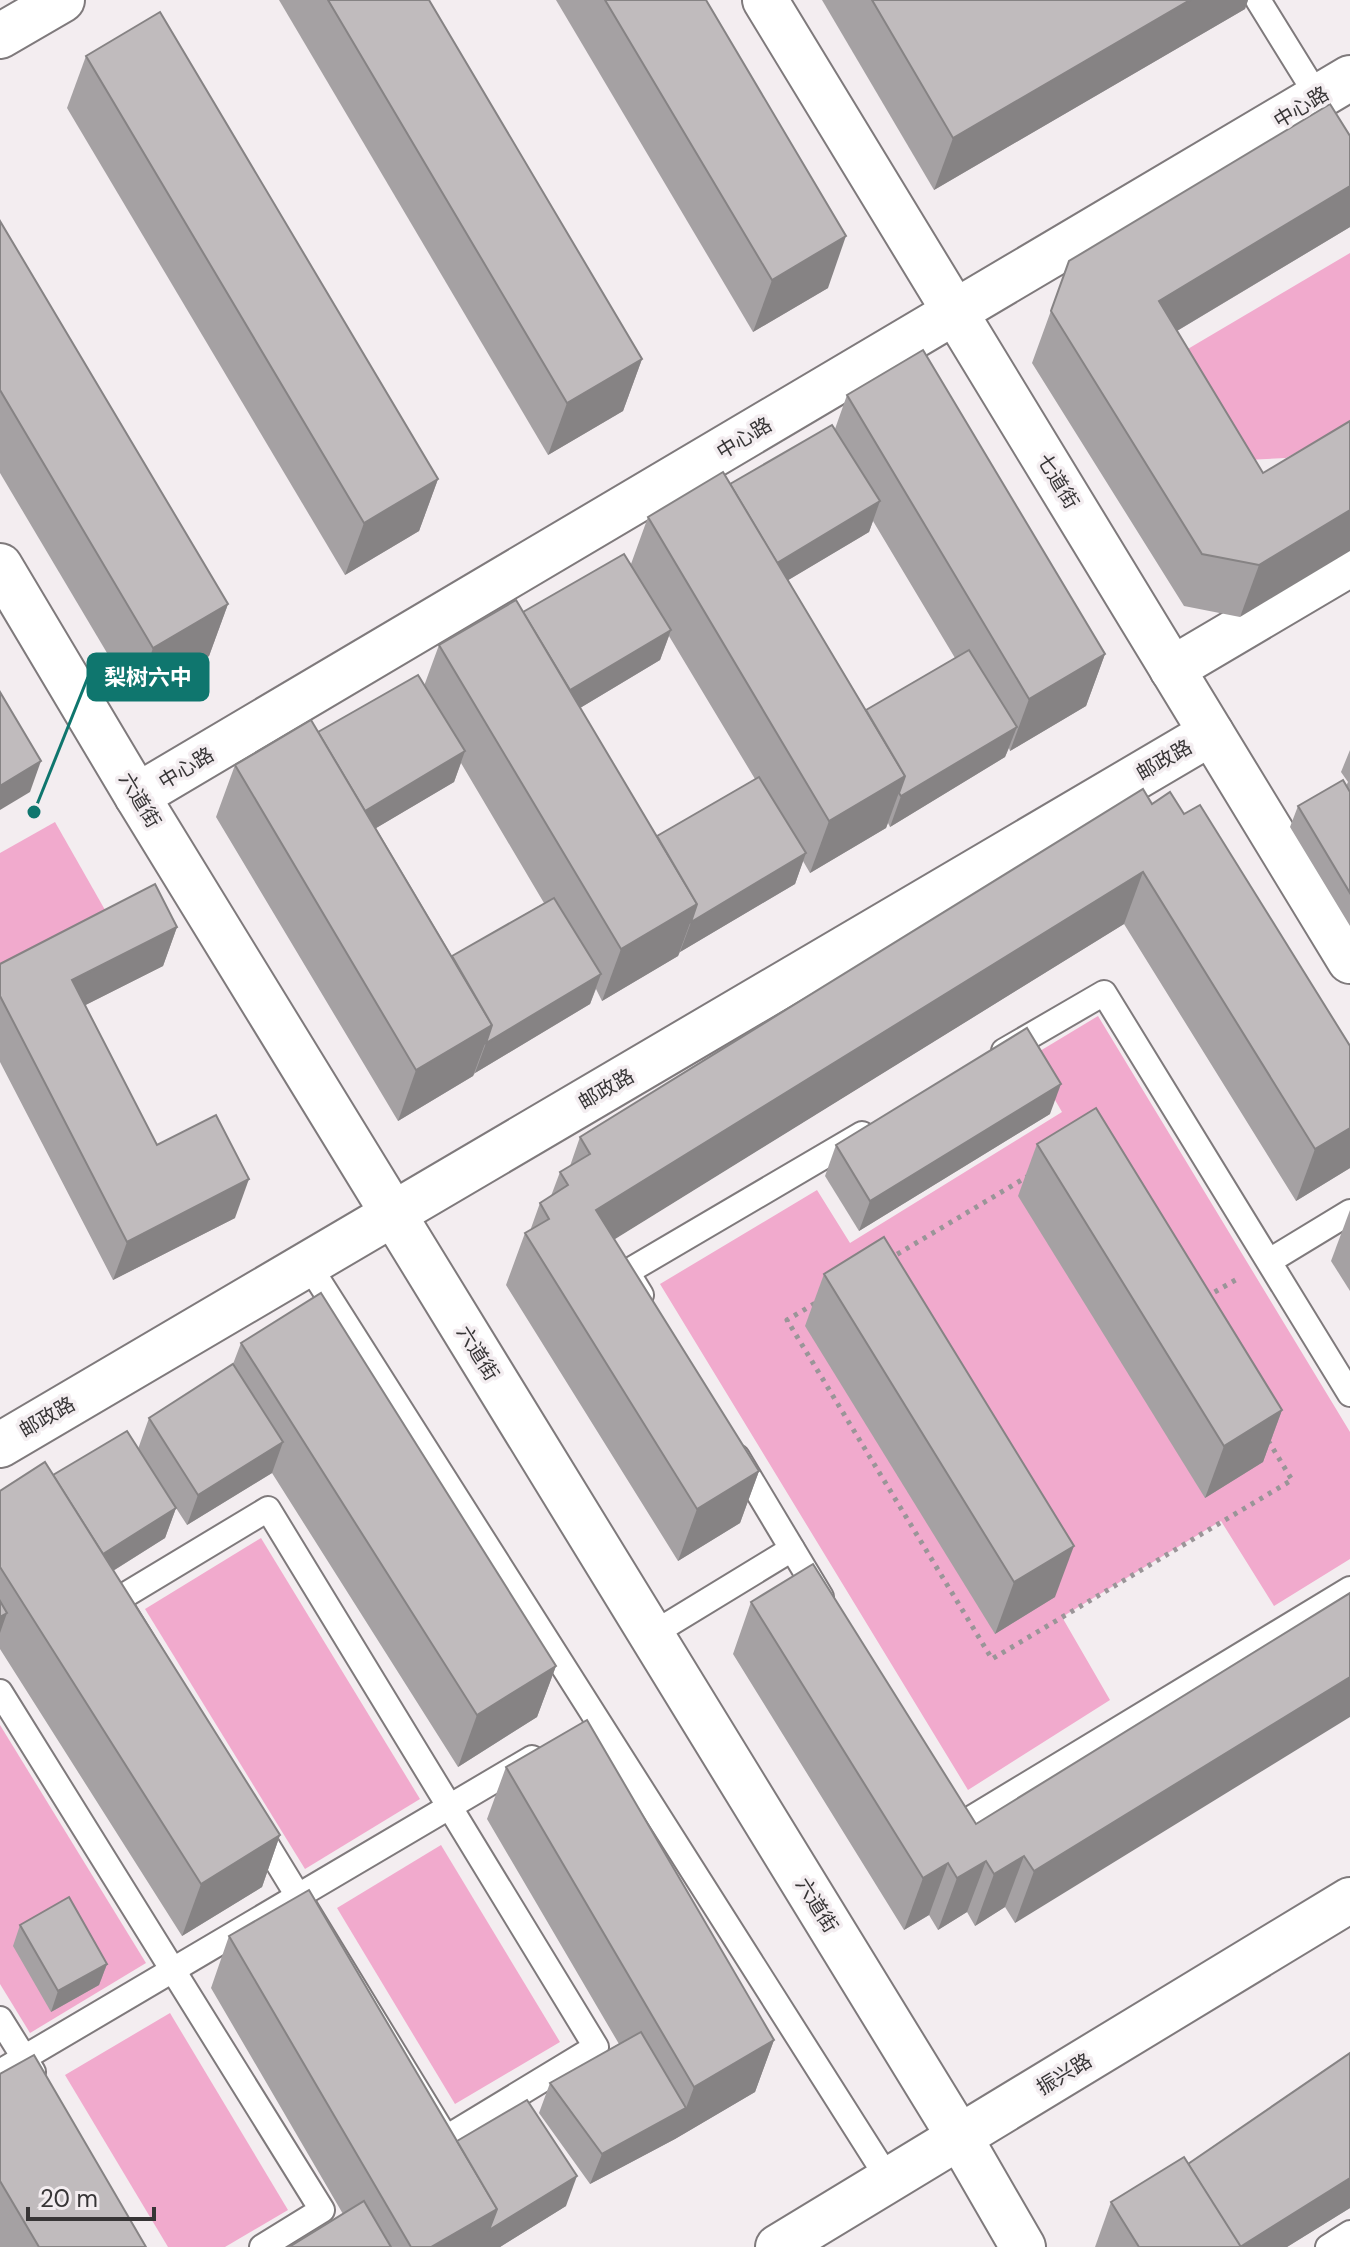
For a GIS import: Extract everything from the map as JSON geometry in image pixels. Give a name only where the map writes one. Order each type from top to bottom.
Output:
[{"type":"street","points":[[0,36],[62,0]]},
{"type":"street","name":"七道街","points":[[765,0],[1350,961]]},
{"type":"street","name":"中心路","points":[[137,796],[1334,88]]},
{"type":"street","points":[[1172,669],[1350,564]]},
{"type":"street","name":"六道街","points":[[0,566],[137,796],[960,2138],[1023,2247]]},
{"type":"street","name":"邮政路","points":[[0,1445],[1211,733]]},
{"type":"street","name":"振兴路","points":[[778,2247],[1350,1900]]},
{"type":"lane","points":[[1258,0],[1334,88]]},
{"type":"lane","points":[[981,1065],[1104,993],[1271,1260],[1350,1394]]},
{"type":"lane","points":[[651,1311],[627,1272],[886,1120]]},
{"type":"lane","points":[[1271,1260],[1350,1212]]},
{"type":"lane","points":[[308,1264],[599,1718],[889,2180]]},
{"type":"lane","points":[[721,1430],[831,1615]]},
{"type":"lane","points":[[268,1509],[596,2047],[446,2138],[298,1896],[117,1600],[268,1509]]},
{"type":"lane","points":[[651,1635],[792,1549]]},
{"type":"lane","points":[[941,1800],[957,1827],[1350,1589]]},
{"type":"lane","points":[[0,1692],[322,2210],[262,2247]]},
{"type":"lane","points":[[0,2072],[599,1718]]},
{"type":"lane","points":[[0,2019],[49,2098]]},
{"type":"lane","points":[[1328,2247],[1350,2233]]},
{"type":"path","points":[[1087,1141],[1188,1308],[1292,1480],[992,1659],[787,1320],[1087,1141]]},
{"type":"path","points":[[1188,1308],[1271,1260]]},
{"type":"shaded area","points":[[1350,253],[1350,423],[1286,458],[1246,460],[1181,353]]},
{"type":"shaded area","points":[[55,822],[113,924],[0,988],[0,853]]},
{"type":"shaded area","points":[[1098,1016],[1350,1432],[1350,1559],[1274,1606],[1221,1521],[1062,1617],[1110,1700],[968,1790],[660,1284],[817,1190],[850,1243],[1062,1112],[1030,1057]]},
{"type":"shaded area","points":[[261,1538],[420,1799],[305,1869],[145,1609]]},
{"type":"shaded area","points":[[0,1725],[146,1963],[30,2033],[0,1984]]},
{"type":"shaded area","points":[[441,1845],[560,2042],[455,2104],[337,1908]]},
{"type":"shaded area","points":[[170,2013],[288,2210],[225,2247],[168,2247],[65,2075]]},
{"type":"building","points":[[328,0],[429,0],[642,359],[567,403]]},
{"type":"building","points":[[605,0],[706,0],[846,236],[772,280]]},
{"type":"building","points":[[872,0],[1190,0],[953,138]]},
{"type":"building","points":[[160,12],[438,479],[364,523],[86,56]]},
{"type":"building","points":[[1330,104],[1350,136],[1350,186],[1159,301],[1263,473],[1350,421],[1350,510],[1259,565],[1202,554],[1051,311],[1069,261]]},
{"type":"building","points":[[0,221],[228,604],[153,648],[0,390]]},
{"type":"building","points":[[923,350],[1105,654],[1029,699],[847,395]]},
{"type":"building","points":[[832,425],[880,501],[777,563],[730,484]]},
{"type":"building","points":[[723,472],[905,776],[829,821],[648,517]]},
{"type":"building","points":[[624,554],[671,630],[570,690],[523,612]]},
{"type":"building","points":[[516,600],[697,904],[621,949],[439,645]]},
{"type":"building","points":[[969,650],[1017,727],[901,796],[899,793],[905,776],[866,710]]},
{"type":"building","points":[[418,675],[465,751],[365,811],[318,732]]},
{"type":"building","points":[[0,692],[41,761],[0,786]]},
{"type":"building","points":[[311,720],[492,1025],[416,1070],[235,765]]},
{"type":"building","points":[[759,777],[806,853],[691,922],[697,904],[657,836]]},
{"type":"building","points":[[1343,780],[1350,792],[1350,893],[1298,806]]},
{"type":"building","points":[[1143,789],[1152,804],[1170,792],[1184,814],[1200,805],[1350,1046],[1350,1128],[1315,1149],[1143,872],[596,1210],[759,1471],[697,1509],[525,1233],[549,1219],[540,1203],[568,1185],[560,1172],[590,1154],[580,1137]]},
{"type":"building","points":[[155,884],[177,927],[72,980],[157,1145],[216,1115],[249,1179],[127,1242],[0,996],[0,964]]},
{"type":"building","points":[[554,898],[601,974],[486,1043],[492,1025],[452,956]]},
{"type":"building","points":[[1027,1028],[1061,1084],[870,1201],[836,1145]]},
{"type":"building","points":[[1096,1108],[1282,1410],[1224,1446],[1037,1144]]},
{"type":"building","points":[[884,1237],[1074,1546],[1014,1582],[824,1274]]},
{"type":"building","points":[[321,1293],[556,1666],[477,1715],[241,1343]]},
{"type":"building","points":[[233,1364],[283,1442],[198,1495],[149,1418]]},
{"type":"building","points":[[127,1431],[176,1508],[103,1554],[53,1475]]},
{"type":"building","points":[[45,1462],[280,1835],[201,1884],[0,1567],[0,1491]]},
{"type":"building","points":[[813,1564],[976,1824],[1350,1593],[1350,1677],[1034,1871],[1024,1856],[994,1874],[986,1861],[957,1878],[948,1863],[923,1878],[751,1602]]},
{"type":"building","points":[[0,1601],[7,1613],[0,1617]]},
{"type":"building","points":[[587,1720],[774,2040],[694,2087],[506,1767]]},
{"type":"building","points":[[309,1890],[497,2209],[431,2247],[411,2247],[229,1936]]},
{"type":"building","points":[[69,1897],[107,1964],[58,1991],[20,1925]]},
{"type":"building","points":[[641,2032],[686,2108],[602,2154],[550,2083]]},
{"type":"building","points":[[1350,2053],[1350,2178],[1240,2247],[1188,2164]]},
{"type":"building","points":[[34,2055],[146,2247],[39,2247],[0,2181],[0,2074]]},
{"type":"building","points":[[527,2100],[577,2176],[489,2230],[497,2209],[457,2141]]},
{"type":"building","points":[[1184,2157],[1241,2247],[1139,2247],[1111,2202]]},
{"type":"building","points":[[364,2201],[391,2247],[289,2247]]},
{"type":"place","name":"梨树六中","points":[[34,812]]}]
